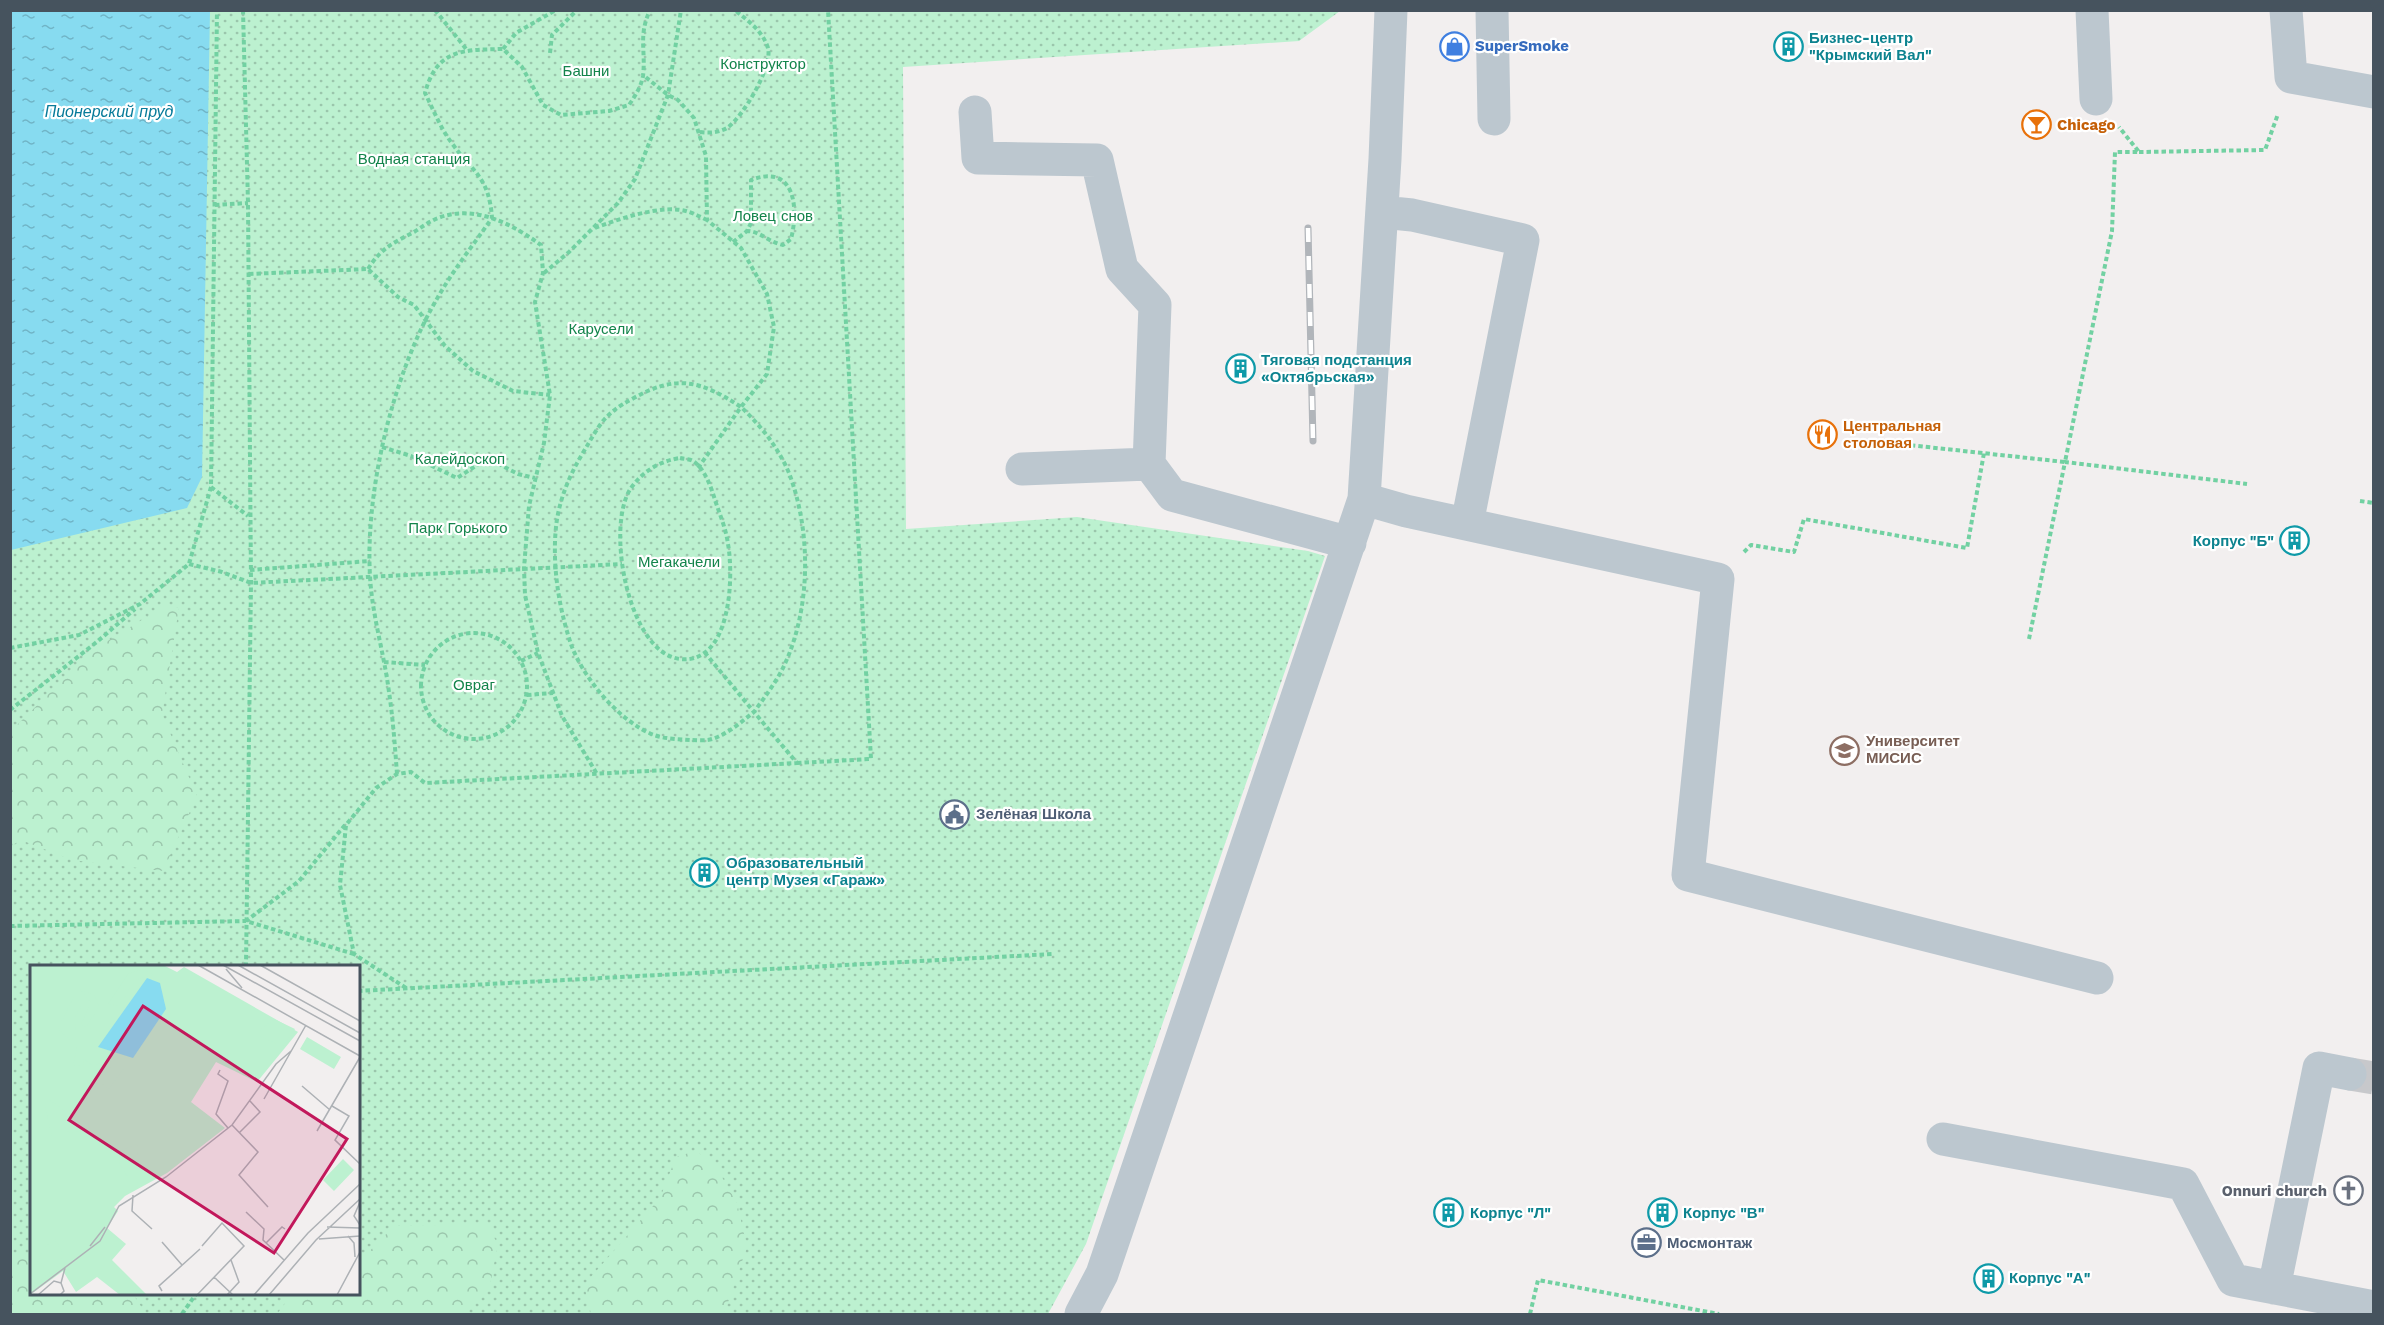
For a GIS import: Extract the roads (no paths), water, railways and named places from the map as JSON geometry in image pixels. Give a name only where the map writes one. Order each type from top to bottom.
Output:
[{"type":"lane","points":[[1081,1314],[1102,1274],[1364,499],[1382,212],[1391,10]]},
{"type":"lane","points":[[1492,10],[1494,119]]},
{"type":"lane","points":[[2092,10],[2096,99]]},
{"type":"lane","points":[[2286,10],[2291,76],[2373,92]]},
{"type":"lane","points":[[975,112],[978,158],[1097,160],[1122,269],[1155,305],[1149,464],[1172,495],[1350,543]]},
{"type":"lane","points":[[1382,212],[1412,215],[1523,240],[1467,524]]},
{"type":"lane","points":[[1022,469],[1149,464]]},
{"type":"lane","points":[[1364,499],[1718,579],[1688,875],[2097,978]]},
{"type":"lane","points":[[2274,1288],[2319,1068],[2350,1074]]},
{"type":"lane","points":[[1943,1139],[2183,1184],[2233,1280],[2373,1307]]},
{"type":"water","name":"Пионерский пруд","points":[[10,11],[210,11],[202,477],[187,508],[11,550]]},
{"type":"tunnel","points":[[2350,1074],[2374,1078]]},
{"type":"railway","points":[[1308,228],[1313,441]]},
{"type":"place","name":"SuperSmoke","points":[[1454,46]]},
{"type":"place","name":"Бизнес-центр \"Крымский Вал\"","points":[[1788,47]]},
{"type":"place","name":"Chicago","points":[[2036,125]]},
{"type":"place","name":"Тяговая подстанция «Октябрьская»","points":[[1240,369]]},
{"type":"place","name":"Центральная столовая","points":[[1822,435]]},
{"type":"place","name":"Корпус \"Б\"","points":[[2295,541]]},
{"type":"place","name":"Университет МИСИС","points":[[1845,750]]},
{"type":"place","name":"Зелёная Школа","points":[[955,814]]},
{"type":"place","name":"Образовательный центр Музея «Гараж»","points":[[705,872]]},
{"type":"place","name":"Onnuri church","points":[[2348,1191]]},
{"type":"place","name":"Корпус \"Л\"","points":[[1449,1213]]},
{"type":"place","name":"Корпус \"В\"","points":[[1662,1213]]},
{"type":"place","name":"Мосмонтаж","points":[[1646,1243]]},
{"type":"place","name":"Корпус \"А\"","points":[[1988,1278]]},
{"type":"park label","name":"Конструктор","points":[[763,64]]},
{"type":"park label","name":"Башни","points":[[586,71]]},
{"type":"park label","name":"Водная станция","points":[[414,159]]},
{"type":"park label","name":"Ловец снов","points":[[773,216]]},
{"type":"park label","name":"Карусели","points":[[601,329]]},
{"type":"park label","name":"Калейдоскоп","points":[[460,459]]},
{"type":"park label","name":"Парк Горького","points":[[458,528]]},
{"type":"park label","name":"Мегакачели","points":[[679,562]]},
{"type":"park label","name":"Овраг","points":[[474,685]]}]
